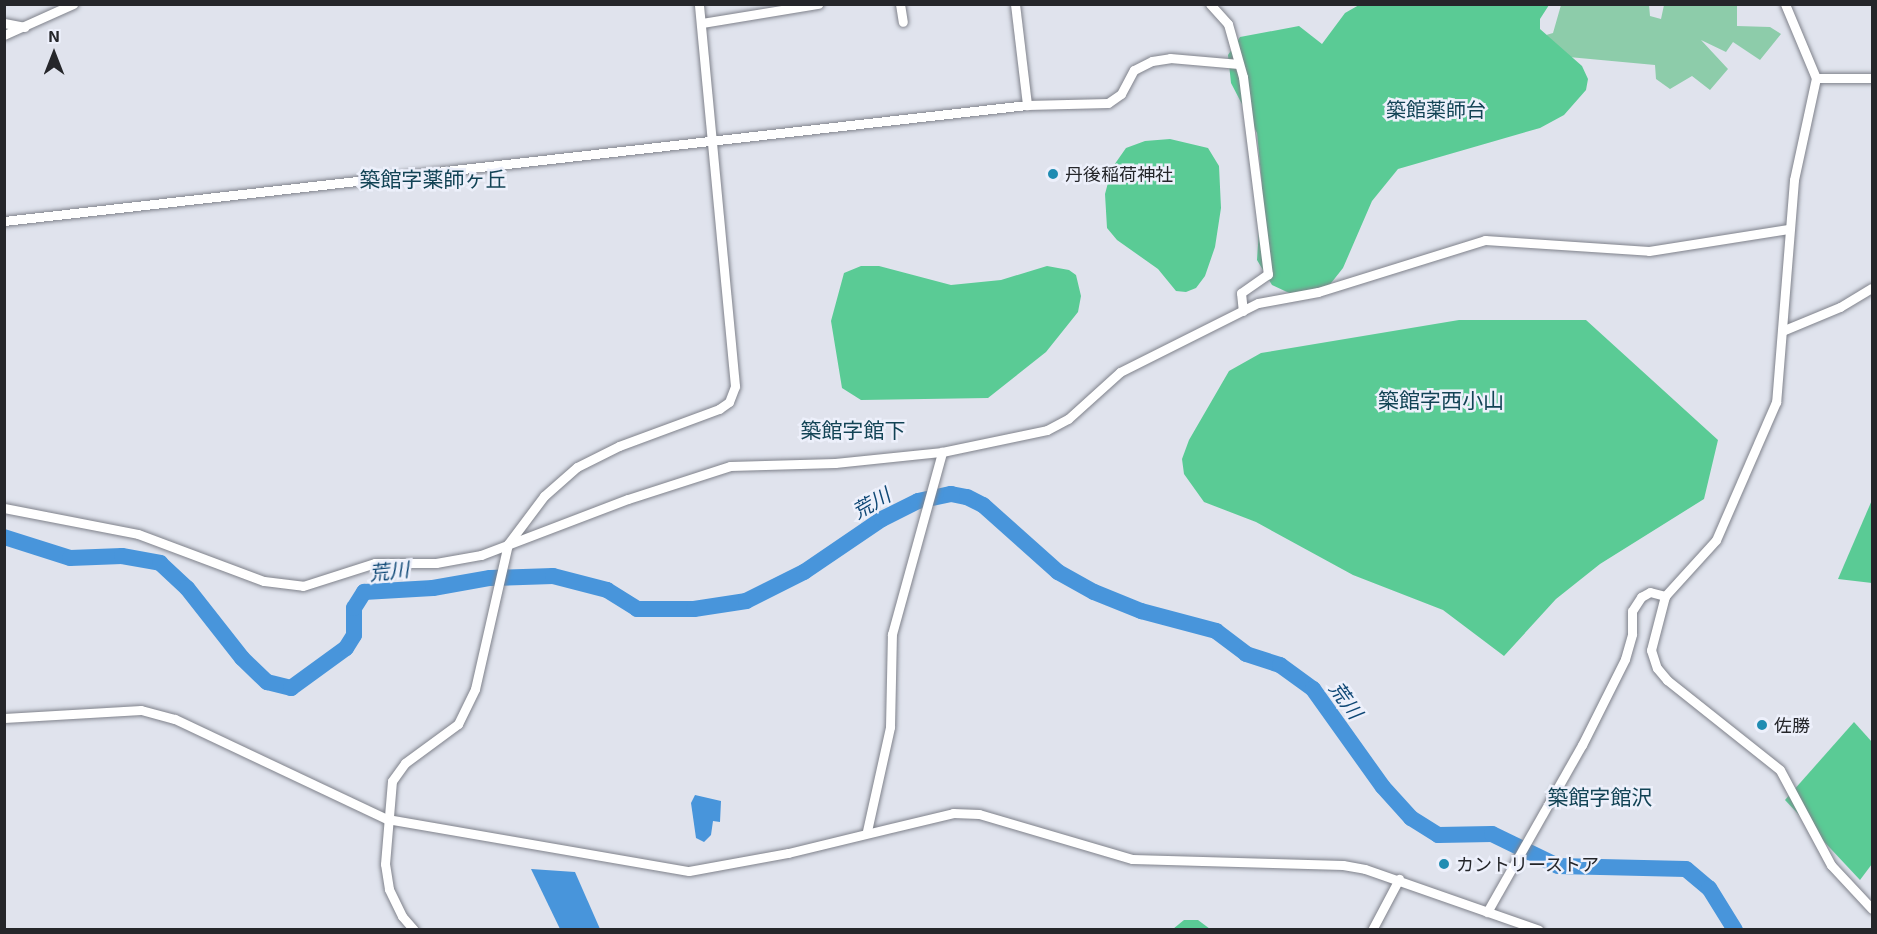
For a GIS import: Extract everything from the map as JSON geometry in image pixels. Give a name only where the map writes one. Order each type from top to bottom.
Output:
[{"type":"street","points":[[4,35],[74,4]]},
{"type":"street","points":[[414,930],[402,916],[389,889],[384,864],[392,781],[405,763],[458,724],[475,689],[508,544],[544,496],[578,467],[729,402],[735,386],[699,4]]},
{"type":"street","points":[[702,23],[818,4]]},
{"type":"street","points":[[900,4],[903,22]]},
{"type":"street","points":[[1015,4],[1027,105]]},
{"type":"street","points":[[1210,4],[1228,24],[1248,103],[1268,273],[1241,293],[1243,311]]},
{"type":"street","points":[[1785,4],[1816,78],[1801,139],[1788,229],[1776,402],[1716,540],[1665,596],[1651,650],[1657,668],[1780,770],[1831,865],[1872,909]]},
{"type":"street","points":[[4,23],[25,27]]},
{"type":"street","points":[[4,221],[1027,105],[1108,103],[1121,94],[1134,70],[1152,61],[1170,58],[1239,64]]},
{"type":"street","points":[[1816,78],[1872,78]]},
{"type":"street","points":[[4,508],[138,534],[283,585],[321,583],[375,563],[458,561],[730,466],[835,463],[942,452],[1047,430],[1068,419],[1120,372],[1258,303],[1318,292],[1485,240],[1649,251],[1788,229]]},
{"type":"street","points":[[1782,331],[1840,307],[1872,288]]},
{"type":"street","points":[[867,831],[890,727],[892,634],[928,492],[942,452]]},
{"type":"street","points":[[1487,912],[1517,857],[1531,837],[1625,659],[1632,634],[1632,611],[1641,597],[1650,592],[1665,596]]},
{"type":"street","points":[[4,718],[116,708],[164,716],[387,819],[689,871],[788,853],[867,831],[953,813],[979,814],[1132,859],[1343,865],[1399,879],[1539,930]]},
{"type":"street","points":[[1372,930],[1399,879]]},
{"type":"green space","points":[[1359,5],[1549,5],[1540,19],[1540,29],[1582,66],[1588,79],[1586,90],[1564,115],[1540,128],[1398,169],[1372,201],[1343,268],[1324,292],[1300,298],[1272,285],[1257,260],[1262,185],[1257,133],[1231,83],[1228,55],[1240,37],[1299,26],[1322,44],[1345,13]]},
{"type":"green space","points":[[1561,5],[1649,5],[1650,16],[1661,19],[1664,5],[1732,5],[1737,6],[1737,26],[1770,27],[1781,34],[1760,60],[1733,42],[1726,52],[1701,40],[1728,69],[1710,90],[1692,76],[1670,89],[1656,79],[1655,65],[1547,55],[1536,38],[1553,33]]},
{"type":"green space","points":[[1170,139],[1208,148],[1219,166],[1221,208],[1215,247],[1205,276],[1196,288],[1186,292],[1176,291],[1158,269],[1117,240],[1107,228],[1105,194],[1112,168],[1126,148],[1145,141]]},
{"type":"green space","points":[[861,266],[879,266],[951,285],[1001,280],[1047,266],[1069,270],[1076,275],[1081,296],[1078,312],[1046,352],[988,398],[861,400],[842,388],[831,321],[844,273]]},
{"type":"green space","points":[[1459,320],[1586,320],[1718,440],[1704,499],[1600,564],[1556,599],[1504,656],[1443,610],[1353,575],[1256,522],[1204,502],[1184,474],[1182,459],[1189,440],[1229,371],[1261,353]]},
{"type":"green space","points":[[1872,500],[1872,583],[1838,579]]},
{"type":"green space","points":[[1854,722],[1872,742],[1872,864],[1860,880],[1785,800]]},
{"type":"green space","points":[[1184,920],[1198,920],[1210,929],[1173,929]]},
{"type":"water","points":[[695,795],[721,801],[720,822],[713,821],[711,835],[704,842],[696,838],[691,803]]},
{"type":"water","points":[[531,869],[575,872],[600,929],[560,929]]},
{"type":"waterway","name":"荒川","points":[[4,537],[70,558],[122,556],[160,563],[187,588],[242,658],[267,682],[291,688],[346,648],[354,635],[354,608],[364,592],[433,588],[490,578],[553,576],[607,590],[637,609],[694,609],[746,601],[804,572],[882,519],[918,501],[951,494],[967,497],[983,505],[1058,572],[1094,592],[1141,611],[1216,631],[1246,654],[1280,665],[1313,689],[1383,787],[1411,818],[1438,835],[1492,834],[1558,866],[1686,869],[1709,888],[1735,930]]},
{"type":"place","name":"丹後稲荷神社","points":[[1053,174]]},
{"type":"place","name":"佐勝","points":[[1762,725]]},
{"type":"place","name":"カントリーストア","points":[[1444,864]]},
{"type":"district","name":"築館薬師台","points":[[1436,109]]},
{"type":"district","name":"築館字薬師ヶ丘","points":[[433,179]]},
{"type":"district","name":"築館字西小山","points":[[1441,400]]},
{"type":"district","name":"築館字館下","points":[[853,430]]},
{"type":"district","name":"築館字館沢","points":[[1600,797]]}]
